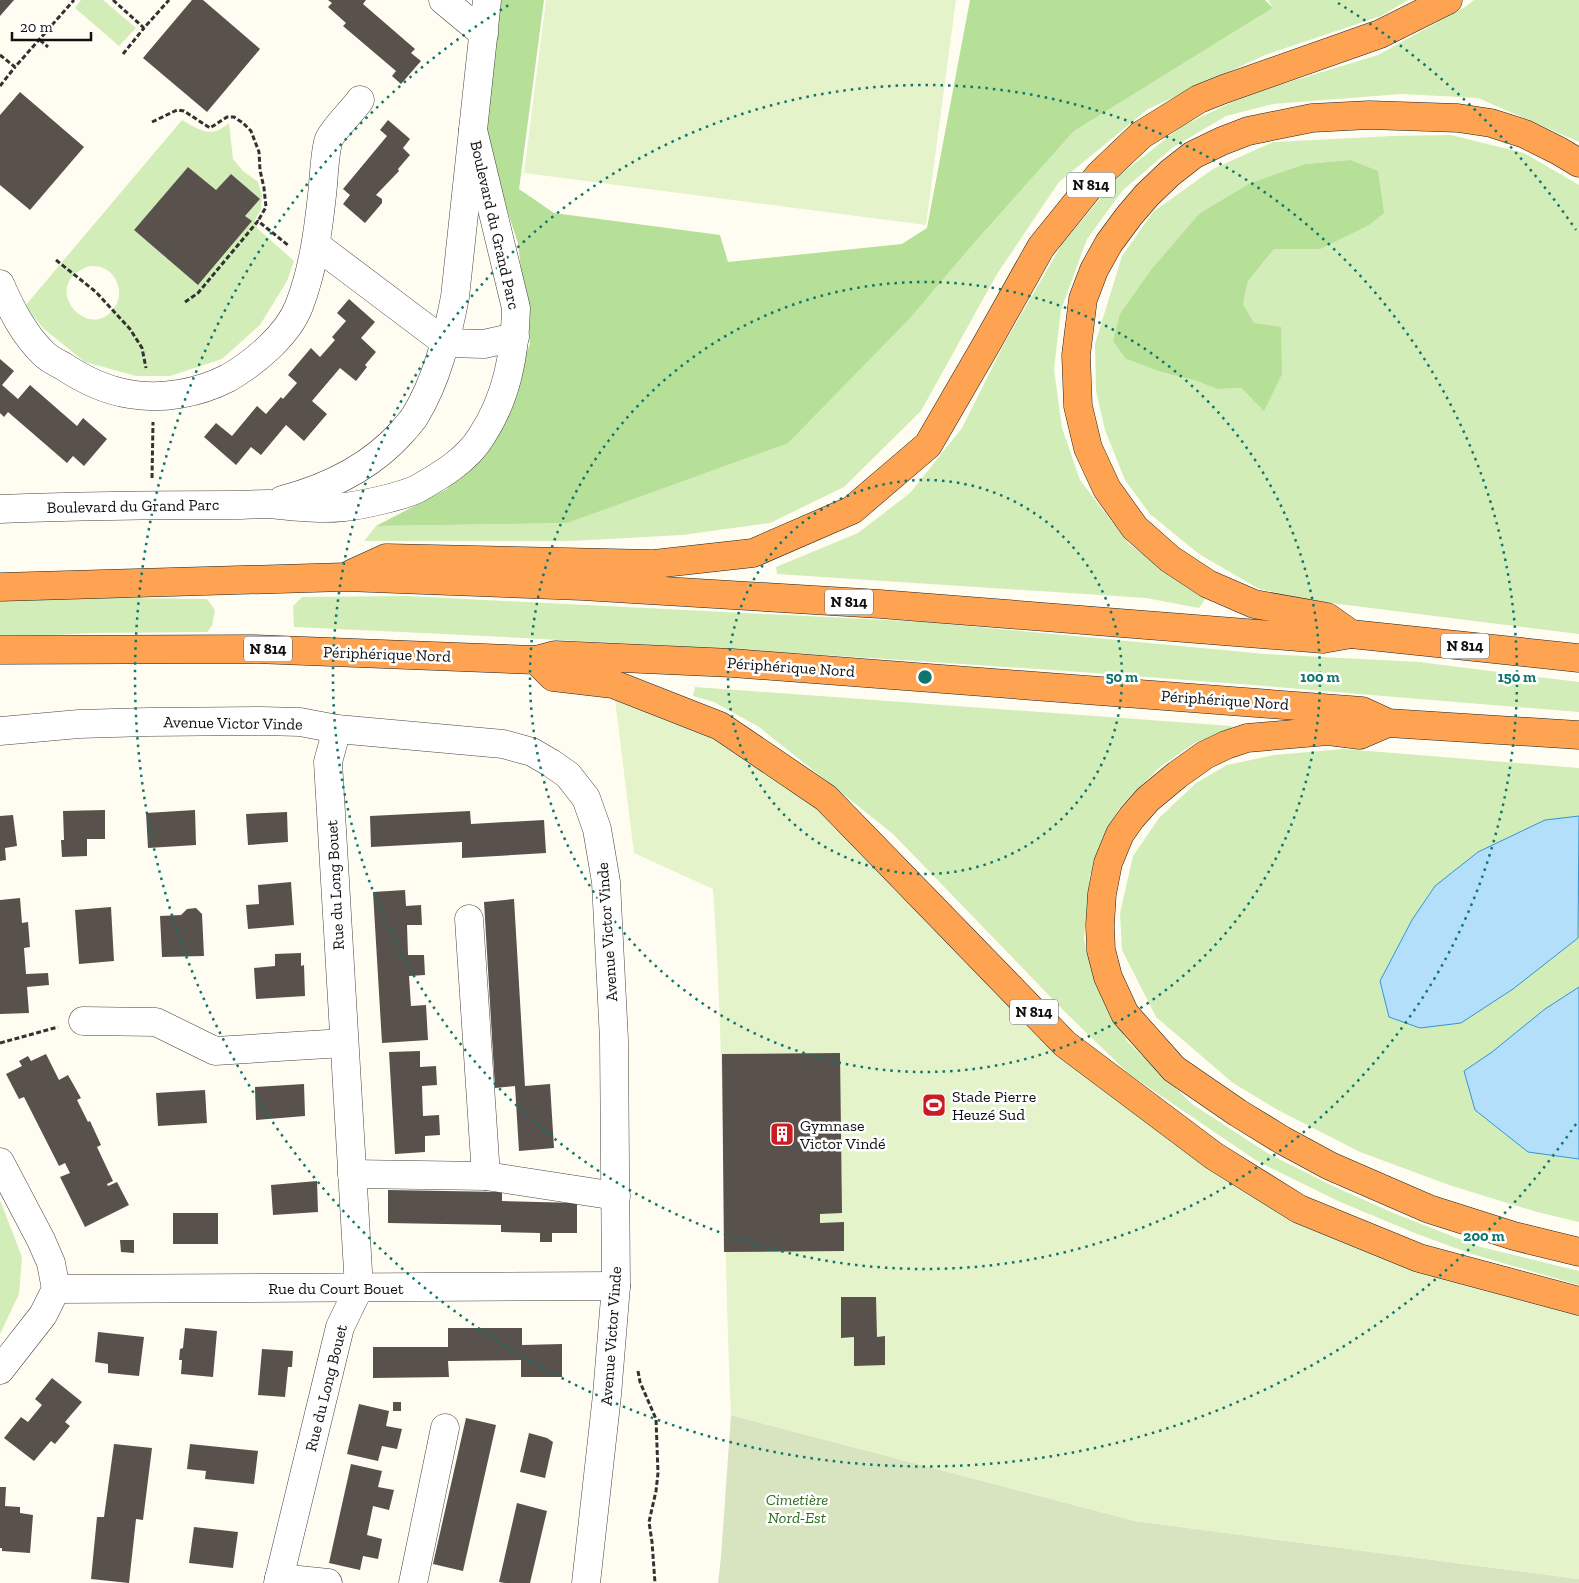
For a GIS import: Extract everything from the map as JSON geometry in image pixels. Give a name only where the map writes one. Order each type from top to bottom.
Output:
[{"type":"highway","name":"N 814","points":[[345,577],[386,558],[654,564],[753,553],[852,510],[928,444],[1041,247],[1099,175],[1141,136],[1199,99],[1224,88],[1380,34],[1448,0]]},
{"type":"highway","name":"N 814","points":[[1351,634],[1327,617],[1254,604],[1208,584],[1170,559],[1134,528],[1103,481],[1088,448],[1078,406],[1077,346],[1083,299],[1094,270],[1109,243],[1129,216],[1146,195],[1170,173],[1193,155],[1248,131],[1312,118],[1369,115],[1458,118],[1492,123],[1525,134],[1579,163]]},
{"type":"highway","name":"N 814","points":[[0,587],[345,577],[582,586],[880,604],[1323,639],[1351,634],[1579,658]]},
{"type":"highway","name":"Périphérique Nord","points":[[0,650],[252,649],[536,660],[555,655],[732,662],[1362,711],[1388,723],[1579,735]]},
{"type":"highway","name":"N 814","points":[[536,660],[553,677],[613,684],[720,726],[826,798],[1065,1044],[1214,1156],[1299,1209],[1419,1258],[1579,1301]]},
{"type":"highway","name":"N 814","points":[[1388,723],[1360,735],[1328,731],[1247,738],[1205,755],[1177,775],[1148,800],[1132,817],[1120,834],[1108,863],[1102,894],[1100,925],[1101,950],[1108,977],[1125,1014],[1174,1069],[1238,1113],[1282,1140],[1330,1166],[1429,1208],[1514,1236],[1579,1252]]},
{"type":"street","points":[[443,0],[484,34]]},
{"type":"street","name":"Boulevard du Grand Parc","points":[[266,504],[332,484],[363,466],[394,441],[415,417],[432,382],[446,343],[455,297],[488,0]]},
{"type":"street","points":[[0,284],[22,326],[45,355],[83,379],[106,389],[130,395],[149,396],[198,390],[220,382],[241,371],[260,355],[286,329],[299,307],[313,254],[328,140],[360,100]]},
{"type":"street","name":"Boulevard du Grand Parc","points":[[0,509],[78,506],[266,504],[307,508],[343,508],[415,490],[467,454],[481,438],[496,409],[510,370],[515,336],[516,308],[473,130]]},
{"type":"street","points":[[313,254],[446,343],[484,344],[515,336]]},
{"type":"street","name":"Avenue Victor Vinde","points":[[0,731],[79,724],[290,722],[503,744],[532,752],[551,763],[568,775],[586,798],[597,829],[606,882],[614,1040],[616,1196],[616,1286],[607,1395],[586,1583]]},
{"type":"street","name":"Rue du Long Bouet","points":[[279,1580],[340,1327],[359,1288],[328,762],[337,728]]},
{"type":"street","points":[[469,919],[486,1176]]},
{"type":"street","points":[[83,1021],[156,1022],[215,1051],[344,1043]]},
{"type":"street","points":[[0,1162],[41,1240],[51,1263],[56,1289],[43,1315],[0,1370]]},
{"type":"street","points":[[352,1174],[486,1176],[616,1196]]},
{"type":"street","name":"Rue du Court Bouet","points":[[56,1289],[616,1286]]},
{"type":"street","points":[[413,1583],[445,1428]]},
{"type":"street","points":[[279,1580],[328,1583]]},
{"type":"path","points":[[0,86],[74,0]]},
{"type":"path","points":[[113,0],[144,28]]},
{"type":"path","points":[[123,54],[169,0]]},
{"type":"path","points":[[40,40],[48,47]]},
{"type":"path","points":[[0,54],[15,67]]},
{"type":"path","points":[[152,122],[176,110],[184,111],[210,128],[227,117],[234,117],[251,132],[259,152],[266,207],[258,221],[198,293],[185,302]]},
{"type":"path","points":[[258,221],[313,254]]},
{"type":"path","points":[[56,260],[96,292],[130,329],[142,348],[149,396],[152,506]]},
{"type":"path","points":[[0,1043],[83,1021]]},
{"type":"path","points":[[649,1401],[656,1419],[658,1449],[656,1491],[649,1522],[654,1583]]},
{"type":"green space","points":[[81,0],[103,0],[136,28],[119,46],[75,8]]},
{"type":"green space","points":[[495,0],[544,0],[519,189],[554,213],[720,235],[728,262],[902,244],[927,228],[970,0],[1265,0],[1273,8],[1074,131],[912,316],[788,443],[567,523],[376,526],[447,489],[496,430],[530,344],[518,243],[488,152],[483,100]]},
{"type":"green space","points":[[546,0],[956,0],[926,225],[524,173]]},
{"type":"green space","points":[[1268,0],[1408,0],[1381,16],[1265,55],[1148,109],[1059,182],[997,274],[921,411],[844,487],[770,523],[682,535],[571,541],[364,541],[376,526],[567,523],[912,316],[1074,131],[1273,8]]},
{"type":"green space","points":[[1474,0],[1579,0],[1579,142],[1478,98],[1401,94],[1273,104],[1226,116],[1172,148],[1123,190],[1087,239],[1061,310],[1054,369],[1062,428],[1080,480],[1129,544],[1205,599],[1199,608],[1146,598],[777,574],[776,567],[858,533],[910,493],[962,428],[1004,344],[1062,244],[1120,175],[1182,126],[1249,94],[1378,55],[1465,7]]},
{"type":"green space","points":[[182,120],[200,130],[211,132],[223,128],[229,123],[233,159],[243,171],[258,182],[262,196],[261,209],[255,220],[257,228],[294,261],[287,281],[260,325],[222,359],[170,376],[136,376],[85,362],[44,329],[25,306]],"holes":[[[188,167],[216,190],[231,174],[260,199],[245,216],[251,221],[198,284],[134,230]],[[90,266],[106,269],[111,273],[119,288],[116,305],[105,316],[94,320],[82,316],[73,308],[67,298],[67,286],[74,275]]]},
{"type":"green space","points":[[1451,135],[1524,153],[1579,185],[1579,634],[1315,601],[1259,589],[1199,554],[1150,514],[1125,480],[1105,430],[1096,391],[1095,344],[1122,256],[1153,212],[1213,169],[1273,142]],"holes":[[[1350,160],[1320,249],[1274,249],[1248,281],[1243,304],[1254,324],[1252,399],[1241,388],[1217,389],[1126,359],[1200,213],[1250,183],[1305,164]]]},
{"type":"green space","points":[[1350,160],[1378,171],[1384,213],[1369,225],[1320,249],[1274,249],[1248,281],[1243,304],[1254,323],[1281,327],[1282,374],[1264,411],[1241,388],[1217,389],[1126,359],[1113,341],[1120,314],[1151,270],[1200,213],[1250,183],[1305,164]]},
{"type":"green space","points":[[406,596],[925,622],[1265,654],[1419,662],[1579,682],[1579,712],[1212,682],[943,663],[619,643],[294,627],[293,606],[302,597]]},
{"type":"green space","points":[[40,597],[207,599],[215,610],[212,626],[207,632],[91,633],[0,638],[0,601]]},
{"type":"green space","name":"Stade Pierre Heuzé Sud","points":[[613,684],[826,798],[1065,1044],[1299,1209],[1579,1301],[1579,1579],[1135,1521],[731,1415],[720,1020],[713,889],[634,853]]},
{"type":"green space","points":[[695,687],[1232,726],[1232,733],[1196,742],[1160,767],[1119,808],[1090,875],[1084,939],[1091,968],[1109,1010],[1128,1042],[1192,1104],[1269,1154],[1391,1212],[1477,1246],[1579,1271],[1579,1285],[1472,1254],[1417,1234],[1338,1201],[1257,1161],[1129,1074],[1065,1012],[893,834],[759,727],[714,702],[693,696]]},
{"type":"green space","points":[[1344,749],[1579,768],[1579,1222],[1537,1212],[1449,1185],[1360,1152],[1276,1109],[1233,1083],[1156,1017],[1122,950],[1120,913],[1133,856],[1159,818],[1196,783],[1227,765],[1274,755]]},
{"type":"green space","points":[[0,1200],[22,1257],[19,1294],[0,1334]]},
{"type":"green space","name":"Cimetière Nord-Est","points":[[731,1415],[1135,1521],[1579,1579],[1579,1583],[718,1583]]},
{"type":"water","points":[[1579,816],[1578,938],[1513,989],[1461,1023],[1420,1028],[1389,1017],[1380,981],[1412,920],[1435,886],[1478,852],[1545,820]]},
{"type":"water","points":[[1579,987],[1579,1159],[1528,1152],[1475,1110],[1464,1071],[1492,1052],[1545,1009]]},
{"type":"building","points":[[0,0],[14,0],[0,16]]},
{"type":"building","points":[[192,0],[203,0],[260,49],[207,112],[143,58]]},
{"type":"building","points":[[328,0],[366,0],[363,4],[415,49],[411,53],[421,61],[401,84],[392,76],[396,71],[343,26],[346,23],[328,7],[332,3]]},
{"type":"building","points":[[20,92],[84,147],[30,210],[0,185],[0,115]]},
{"type":"building","points":[[388,120],[410,139],[403,148],[410,155],[398,169],[399,171],[376,195],[382,199],[382,203],[365,223],[343,204],[350,195],[343,189],[387,136],[380,130]]},
{"type":"building","points":[[188,167],[216,190],[231,174],[260,199],[245,216],[252,221],[198,285],[134,230]]},
{"type":"building","points":[[349,299],[375,322],[361,338],[376,352],[365,365],[367,367],[356,381],[340,368],[312,401],[327,414],[304,441],[286,425],[261,455],[251,447],[236,465],[204,437],[216,423],[232,436],[257,406],[266,414],[281,397],[283,399],[297,383],[288,375],[311,348],[320,357],[335,340],[332,337],[346,321],[337,313]]},
{"type":"building","points":[[0,359],[14,371],[2,385],[18,399],[30,385],[77,426],[83,418],[107,439],[84,466],[73,456],[67,463],[8,412],[4,417],[0,413]]},
{"type":"building","points":[[105,810],[105,839],[87,839],[87,856],[62,857],[61,840],[64,840],[63,811]]},
{"type":"building","points":[[195,810],[196,845],[148,848],[146,813]]},
{"type":"building","points":[[470,811],[471,824],[544,820],[546,853],[462,858],[462,842],[371,847],[370,816]]},
{"type":"building","points":[[287,812],[288,842],[248,845],[246,814]]},
{"type":"building","points":[[13,815],[17,846],[5,848],[6,860],[0,861],[0,816]]},
{"type":"building","points":[[291,882],[294,925],[248,929],[246,905],[259,904],[258,885]]},
{"type":"building","points":[[405,890],[406,906],[421,905],[422,925],[407,925],[408,955],[424,955],[425,975],[409,976],[411,1006],[426,1005],[428,1040],[382,1043],[373,892]]},
{"type":"building","points":[[20,898],[22,923],[28,922],[30,947],[24,948],[26,974],[48,973],[49,985],[27,987],[29,1013],[0,1014],[0,900]]},
{"type":"building","points":[[514,899],[525,1086],[550,1084],[554,1148],[519,1151],[515,1086],[495,1088],[484,902]]},
{"type":"building","points":[[111,907],[114,961],[79,964],[75,910]]},
{"type":"building","points":[[196,908],[202,914],[204,956],[162,957],[160,916],[181,915],[187,909]]},
{"type":"building","points":[[301,953],[301,966],[304,965],[305,996],[256,999],[254,968],[275,966],[275,954]]},
{"type":"building","points":[[420,1051],[420,1067],[436,1066],[437,1085],[422,1086],[423,1116],[439,1115],[440,1135],[425,1136],[425,1152],[395,1154],[389,1052]]},
{"type":"building","name":"Gymnase Victor Vindé","points":[[840,1053],[842,1213],[820,1214],[820,1223],[844,1222],[844,1251],[724,1252],[722,1054]]},
{"type":"building","points":[[46,1054],[59,1080],[68,1075],[81,1098],[77,1100],[88,1122],[90,1121],[101,1145],[97,1147],[113,1181],[107,1184],[108,1186],[117,1182],[129,1205],[85,1227],[60,1177],[70,1173],[65,1163],[59,1166],[24,1097],[19,1099],[6,1074],[22,1066],[19,1061],[28,1056],[31,1061]]},
{"type":"building","points":[[304,1084],[305,1116],[256,1120],[255,1087]]},
{"type":"building","points":[[205,1090],[207,1123],[158,1126],[156,1093]]},
{"type":"building","points":[[317,1181],[318,1212],[273,1215],[271,1185]]},
{"type":"building","points":[[388,1190],[502,1192],[502,1201],[577,1203],[577,1233],[552,1233],[552,1242],[540,1242],[540,1233],[501,1232],[501,1225],[388,1223]]},
{"type":"building","points":[[173,1213],[218,1213],[218,1244],[173,1244]]},
{"type":"building","points":[[120,1240],[134,1240],[134,1253],[121,1252]]},
{"type":"building","points":[[841,1297],[876,1297],[877,1337],[885,1336],[885,1365],[854,1366],[854,1337],[841,1338]]},
{"type":"building","points":[[185,1328],[217,1331],[213,1377],[181,1374],[182,1360],[179,1360],[180,1349],[183,1348]]},
{"type":"building","points":[[448,1328],[522,1328],[522,1345],[562,1344],[562,1377],[521,1377],[521,1360],[448,1361],[449,1377],[373,1378],[373,1347],[448,1347]]},
{"type":"building","points":[[98,1332],[144,1337],[139,1376],[108,1373],[108,1364],[95,1362]]},
{"type":"building","points":[[262,1349],[293,1351],[292,1367],[288,1367],[285,1397],[258,1395]]},
{"type":"building","points":[[52,1378],[82,1402],[65,1422],[70,1426],[55,1444],[51,1441],[34,1461],[4,1438],[21,1417],[28,1422],[42,1405],[35,1399]]},
{"type":"building","points":[[393,1402],[401,1402],[401,1411],[393,1411]]},
{"type":"building","points":[[359,1404],[389,1411],[386,1426],[402,1429],[397,1449],[382,1446],[378,1461],[347,1454]]},
{"type":"building","points":[[466,1418],[496,1425],[463,1571],[433,1564]]},
{"type":"building","points":[[529,1433],[547,1438],[553,1442],[545,1478],[520,1472]]},
{"type":"building","points":[[114,1444],[152,1448],[143,1520],[136,1519],[129,1583],[91,1579],[97,1517],[104,1517]]},
{"type":"building","points":[[190,1444],[258,1451],[254,1484],[205,1479],[206,1471],[187,1469]]},
{"type":"building","points":[[351,1464],[382,1471],[378,1487],[394,1490],[389,1510],[373,1506],[367,1535],[382,1539],[378,1559],[363,1556],[360,1570],[329,1563]]},
{"type":"building","points":[[0,1487],[6,1487],[5,1506],[20,1507],[20,1513],[33,1515],[30,1553],[2,1551],[2,1548],[0,1548]]},
{"type":"building","points":[[517,1503],[547,1511],[530,1583],[499,1582]]},
{"type":"building","points":[[194,1527],[238,1532],[233,1568],[189,1563]]},
{"type":"place","name":"Stade Pierre Heuzé Sud","points":[[934,1105]]},
{"type":"place","name":"Gymnase Victor Vindé","points":[[782,1134]]}]
